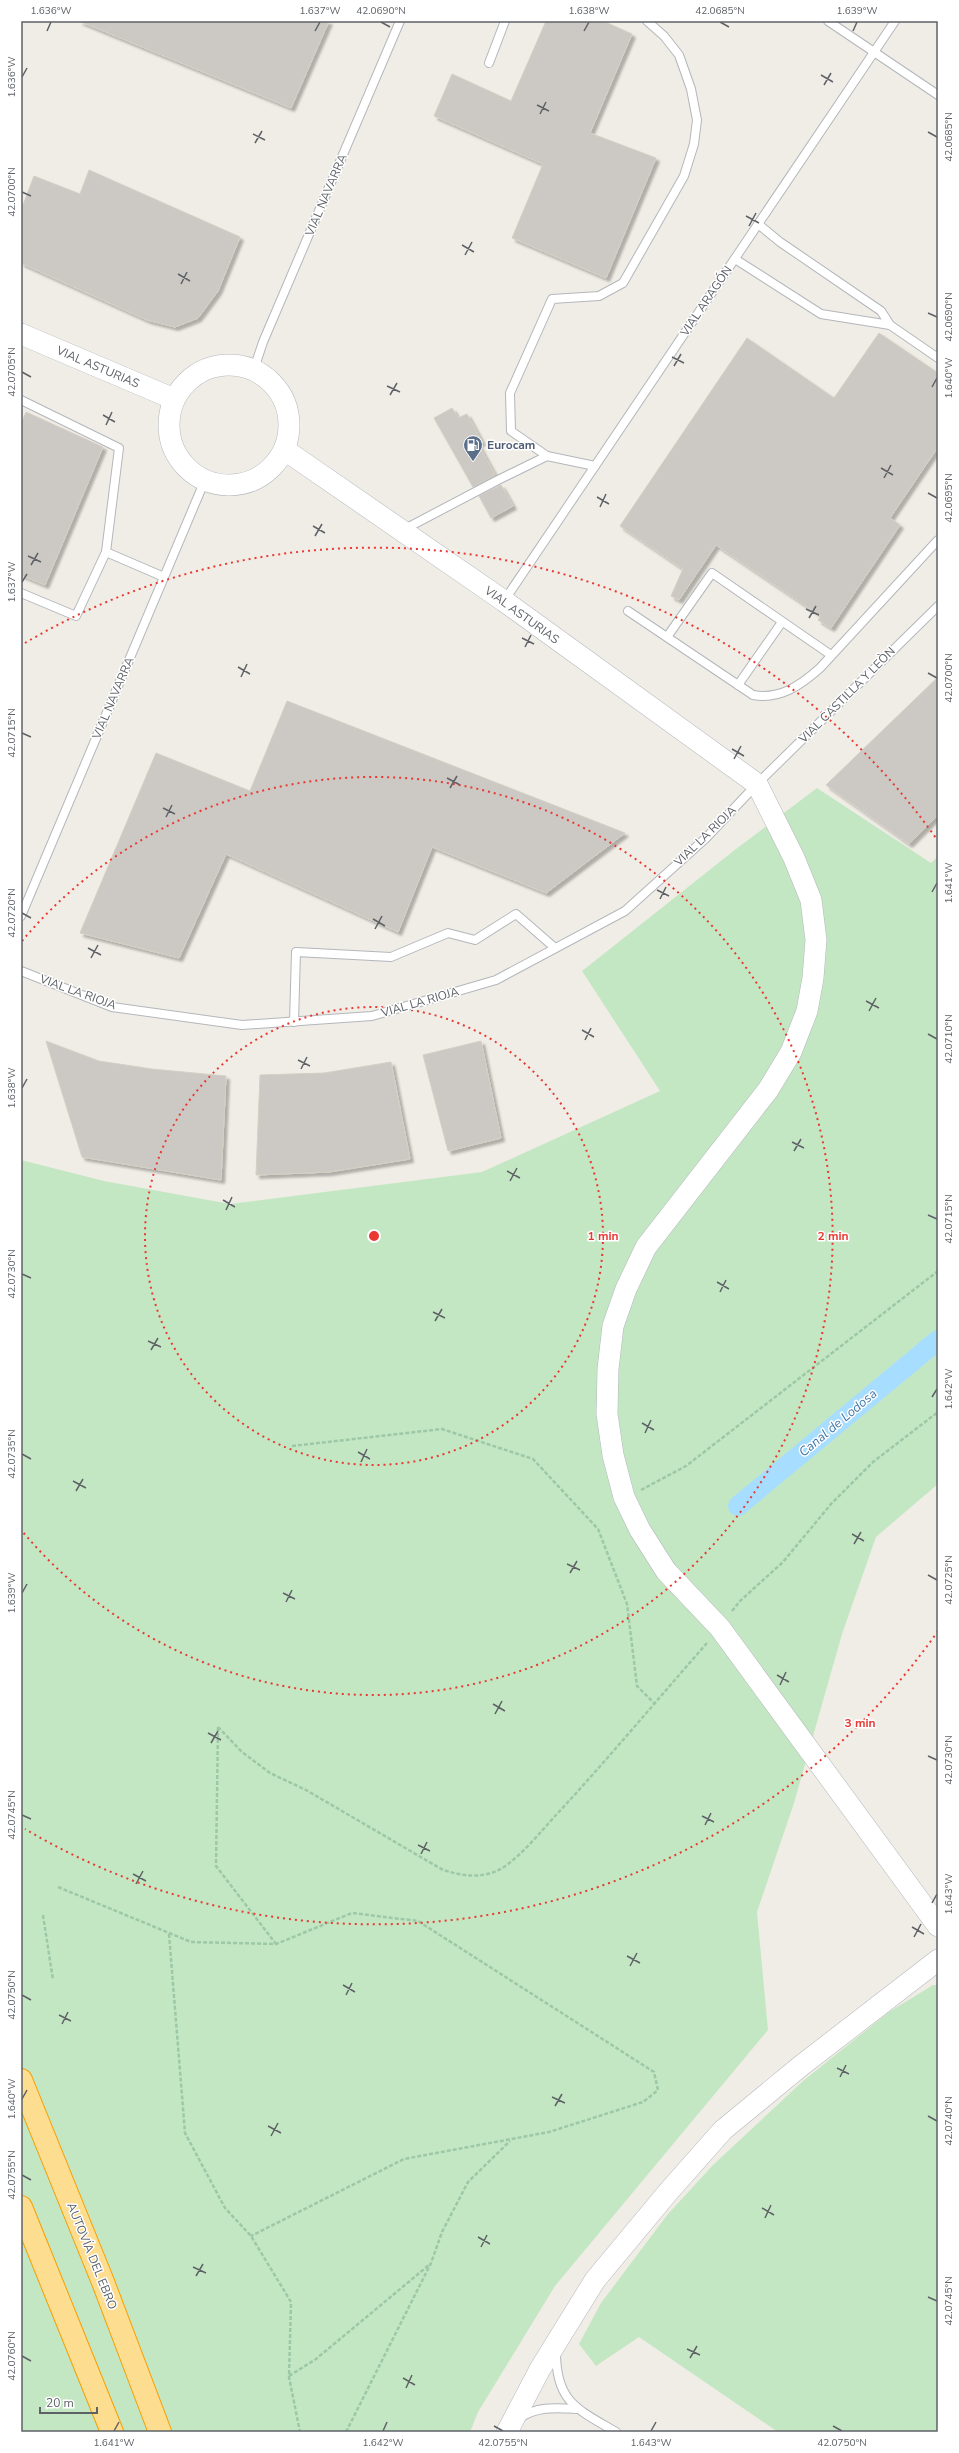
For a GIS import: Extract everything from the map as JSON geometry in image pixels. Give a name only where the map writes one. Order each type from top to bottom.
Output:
[{"type":"highway","name":"AUTOVÍA DEL EBRO","points":[[21,2080],[103,2282],[160,2432]]},
{"type":"highway","points":[[21,2207],[112,2432]]},
{"type":"street","name":"VIAL ASTURIAS","points":[[21,334],[174,400]]},
{"type":"street","points":[[231,364],[254,369],[274,383],[286,403],[290,427],[285,450],[271,469],[251,481],[228,485],[205,480],[185,466],[173,446],[169,423],[174,400],[188,380],[208,368],[231,364]]},
{"type":"street","name":"VIAL ASTURIAS","points":[[285,450],[504,601],[757,784]]},
{"type":"street","points":[[757,784],[794,858],[811,900],[816,940],[814,978],[807,1011],[796,1038],[768,1090],[646,1247],[624,1296],[613,1326],[608,1369],[607,1414],[613,1455],[624,1497],[640,1530],[666,1571],[720,1628],[938,1926]]},
{"type":"street","points":[[509,2428],[540,2369],[595,2280],[669,2191],[723,2130],[802,2065],[938,1960]]},
{"type":"lane","name":"VIAL NAVARRA","points":[[254,369],[263,342],[400,21]]},
{"type":"lane","points":[[489,63],[504,21]]},
{"type":"lane","points":[[595,466],[547,456],[511,431],[510,393],[552,299],[599,296],[623,283],[684,176],[694,144],[697,120],[691,89],[679,56],[664,36],[647,21]]},
{"type":"lane","points":[[828,21],[938,95]]},
{"type":"lane","name":"VIAL ARAGÓN","points":[[504,601],[895,21]]},
{"type":"lane","points":[[758,224],[780,242],[881,311],[890,325],[938,358]]},
{"type":"lane","points":[[735,259],[821,314],[890,325]]},
{"type":"lane","points":[[21,400],[119,448],[106,552],[76,616],[21,593]]},
{"type":"lane","points":[[402,530],[547,456]]},
{"type":"lane","name":"VIAL NAVARRA","points":[[21,916],[205,480]]},
{"type":"lane","points":[[628,611],[754,695],[765,697],[778,695],[806,680],[831,656],[938,540]]},
{"type":"lane","points":[[106,552],[164,577]]},
{"type":"lane","points":[[667,637],[712,573],[831,656]]},
{"type":"lane","name":"VIAL CASTILLA Y LEÒN","points":[[757,784],[938,606]]},
{"type":"lane","points":[[738,685],[782,622]]},
{"type":"lane","name":"VIAL LA RIOJA","points":[[21,971],[112,1007],[242,1025],[372,1016],[496,980],[625,911],[706,838],[757,784]]},
{"type":"lane","points":[[294,1022],[296,952],[391,957],[448,933],[475,940],[516,914],[555,948]]},
{"type":"lane","points":[[557,2341],[556,2353],[561,2390],[577,2409],[616,2432]]},
{"type":"lane","points":[[509,2428],[537,2410],[554,2408],[577,2409]]},
{"type":"path","points":[[624,1497],[647,1488],[686,1466],[938,1270]]},
{"type":"path","points":[[276,1944],[216,1866],[218,1727],[242,1752],[270,1773],[306,1790],[443,1870],[467,1876],[492,1873],[519,1855],[621,1744],[654,1703],[720,1628],[740,1601],[783,1562],[836,1498],[873,1462],[938,1412]]},
{"type":"path","points":[[292,1446],[442,1430],[533,1459],[598,1529],[627,1604],[637,1686],[654,1703]]},
{"type":"path","points":[[58,1887],[191,1942],[276,1944],[352,1914],[418,1921],[654,2072],[658,2090],[643,2102],[548,2132],[510,2141],[404,2159],[251,2236]]},
{"type":"path","points":[[43,1915],[54,1980]]},
{"type":"path","points":[[169,1934],[185,2133],[225,2208],[251,2236],[291,2302],[288,2377],[300,2432]]},
{"type":"path","points":[[346,2432],[431,2263],[442,2232],[468,2182],[510,2141]]},
{"type":"path","points":[[288,2377],[316,2359],[431,2263]]},
{"type":"green space","points":[[817,788],[931,863],[938,856],[938,1484],[876,1537],[842,1634],[794,1803],[757,1912],[768,2030],[555,2286],[478,2412],[470,2432],[21,2432],[21,1160],[104,1181],[230,1204],[482,1172],[660,1091],[582,971],[736,849]]},
{"type":"green space","points":[[933,1985],[938,1985],[938,2432],[778,2432],[639,2337],[596,2366],[579,2344],[601,2303],[668,2214],[713,2165],[803,2081],[889,2012]]},
{"type":"building","points":[[79,21],[329,21],[291,108]]},
{"type":"building","points":[[546,21],[603,21],[632,34],[590,133],[656,158],[606,278],[512,238],[543,164],[434,116],[452,74],[511,101]]},
{"type":"building","points":[[89,170],[240,237],[218,291],[198,318],[175,327],[147,320],[21,263],[21,210],[34,176],[80,194]]},
{"type":"building","points":[[879,333],[938,373],[938,447],[890,518],[900,525],[831,628],[818,620],[821,616],[716,545],[679,600],[671,596],[683,569],[620,526],[747,338],[834,398]]},
{"type":"building","name":"Eurocam","points":[[452,408],[458,418],[467,414],[482,442],[478,444],[495,475],[473,487],[434,418]]},
{"type":"building","points":[[26,412],[103,447],[45,585],[21,575],[21,424]]},
{"type":"building","points":[[501,485],[513,506],[491,518],[479,496]]},
{"type":"building","points":[[938,677],[938,815],[909,844],[826,785]]},
{"type":"building","points":[[287,701],[625,833],[546,893],[432,847],[398,932],[226,854],[179,958],[80,933],[156,753],[250,791]]},
{"type":"building","points":[[46,1041],[99,1061],[152,1069],[226,1076],[221,1180],[82,1157]]},
{"type":"building","points":[[481,1041],[501,1138],[448,1151],[423,1055]]},
{"type":"building","points":[[391,1062],[410,1159],[329,1172],[256,1175],[260,1075],[324,1073]]},
{"type":"waterway","name":"Canal de Lodosa","points":[[738,1506],[938,1340]]},
{"type":"place","name":"Eurocam","points":[[473,462]]}]
